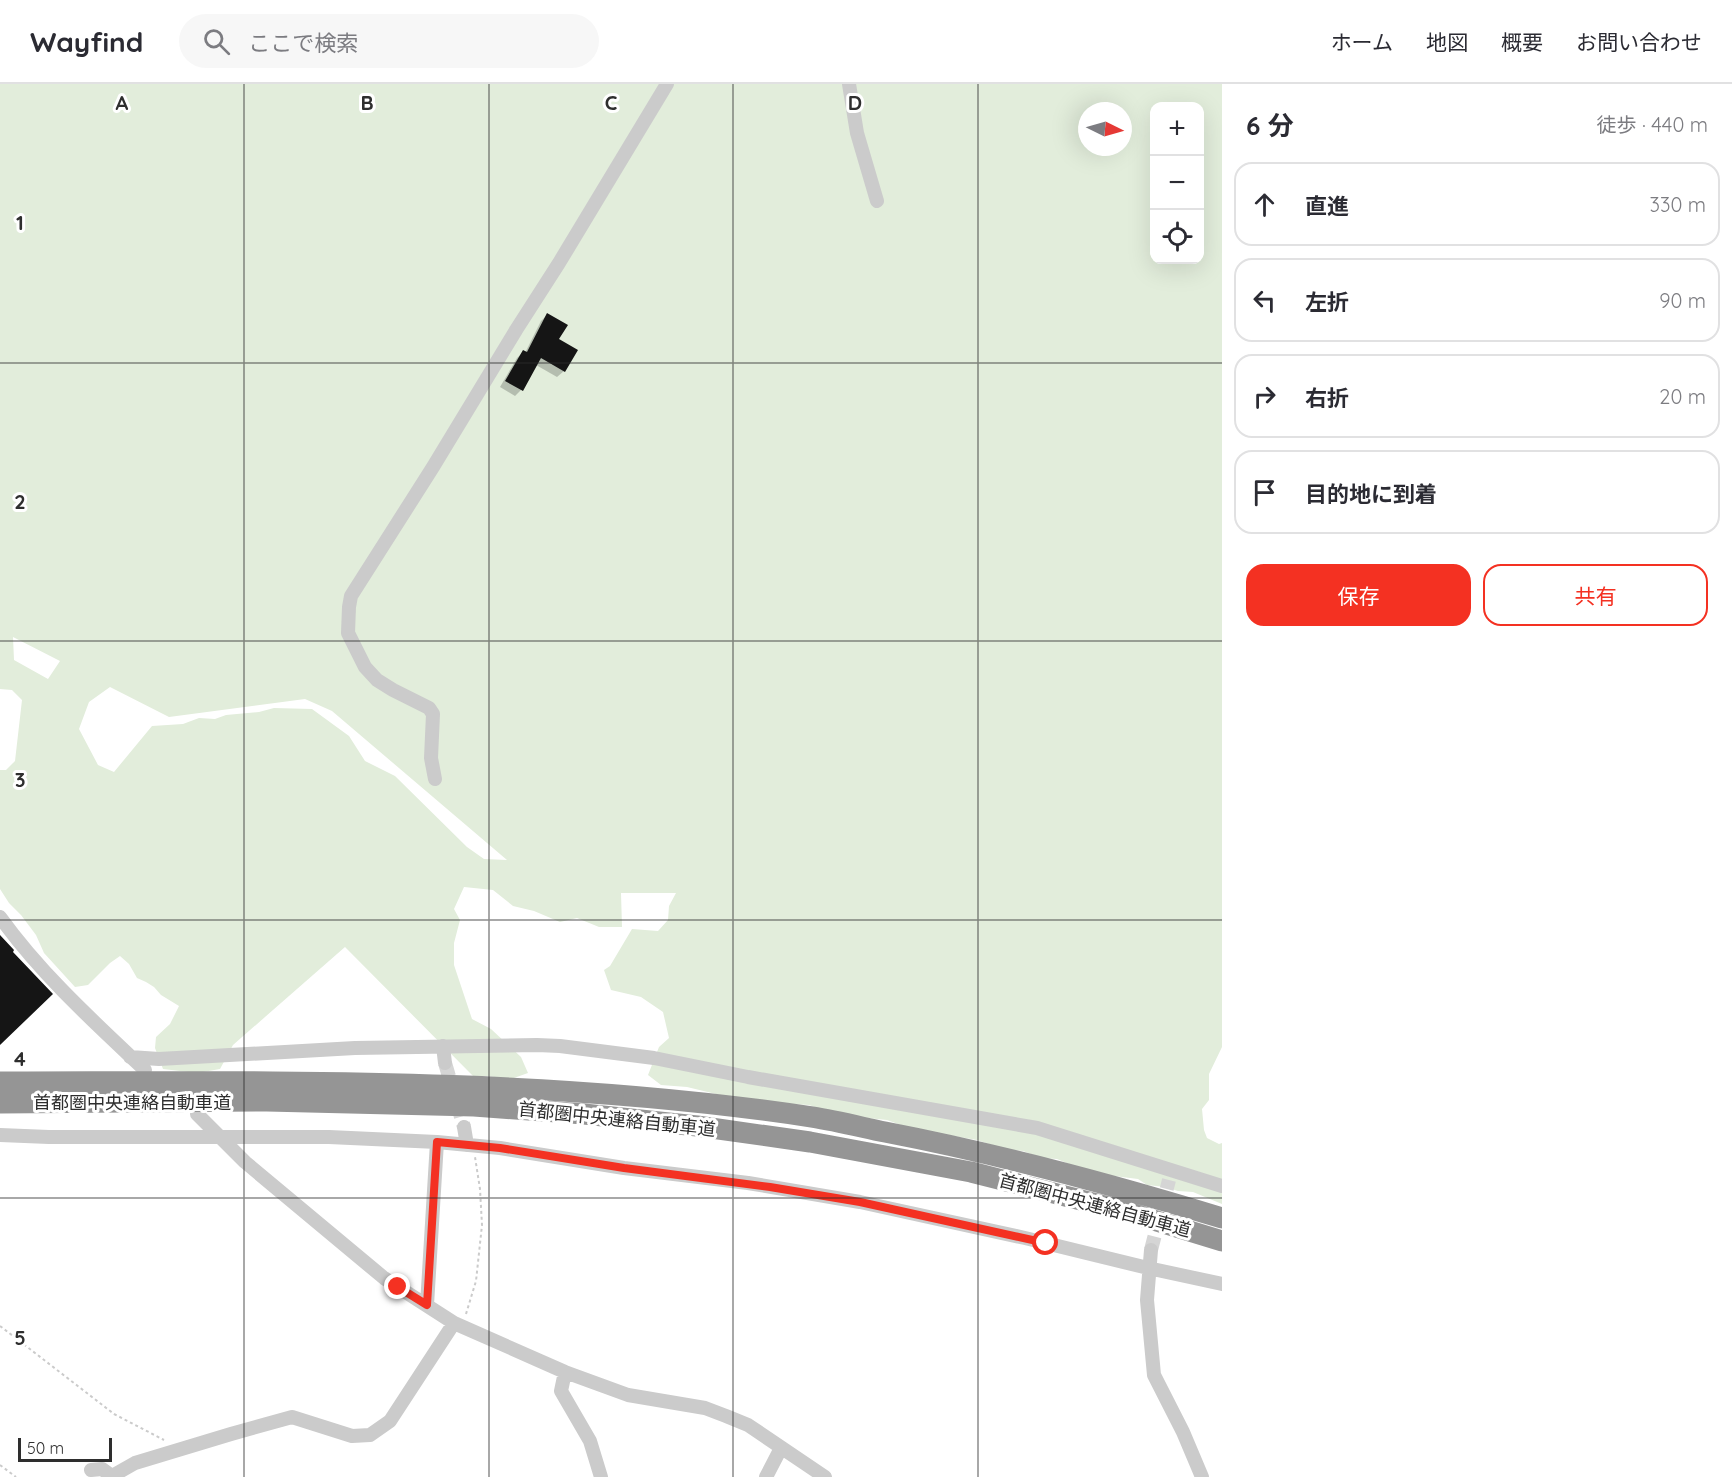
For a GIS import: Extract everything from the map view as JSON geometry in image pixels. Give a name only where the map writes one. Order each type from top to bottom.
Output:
[{"type":"highway","name":"首都圏中央連絡自動車道","points":[[0,1082],[269,1082],[476,1086],[700,1103],[814,1118],[927,1140],[1056,1170],[1222,1218]]},
{"type":"highway","name":"首都圏中央連絡自動車道","points":[[0,1103],[267,1101],[474,1106],[584,1114],[674,1124],[810,1142],[971,1172],[1124,1211],[1222,1241]]},
{"type":"street","points":[[435,779],[430,758],[433,714],[429,708],[377,680],[365,667],[348,633],[351,596],[559,263],[667,84]]},
{"type":"street","points":[[849,84],[857,133],[877,201]]},
{"type":"street","points":[[0,917],[42,969],[145,1070]]},
{"type":"street","points":[[443,1046],[445,1063]]},
{"type":"street","points":[[130,1057],[159,1059],[355,1048],[560,1046],[654,1058],[1037,1128],[1170,1175],[1222,1186]]},
{"type":"street","points":[[197,1114],[245,1162],[384,1278],[458,1325],[565,1372],[628,1395],[705,1408],[726,1416],[747,1425],[825,1477]]},
{"type":"street","points":[[464,1127],[470,1145]]},
{"type":"street","points":[[0,1135],[328,1137],[437,1142],[500,1148],[624,1168],[748,1183],[860,1202],[1014,1235],[1222,1284]]},
{"type":"street","points":[[427,1305],[437,1142]]},
{"type":"street","points":[[1151,1250],[1147,1300],[1154,1375],[1183,1432],[1202,1477]]},
{"type":"street","points":[[91,1470],[102,1470],[112,1477],[135,1463],[292,1417],[352,1436],[370,1435],[390,1421],[458,1325]]},
{"type":"street","points":[[565,1372],[561,1391],[590,1442],[601,1477]]},
{"type":"street","points":[[766,1477],[781,1448]]},
{"type":"path","points":[[458,1325],[476,1281],[482,1225],[480,1189],[470,1145]]},
{"type":"path","points":[[0,1326],[114,1414],[180,1449]]},
{"type":"path","points":[[0,1466],[15,1477]]},
{"type":"green space","points":[[0,84],[1222,84],[1222,1047],[1209,1074],[1209,1100],[1202,1109],[1207,1138],[1219,1144],[1222,1143],[1222,1204],[1193,1192],[1147,1185],[1138,1179],[1106,1175],[1057,1159],[1004,1149],[977,1140],[912,1129],[887,1120],[838,1115],[809,1105],[745,1101],[687,1087],[661,1085],[648,1075],[659,1047],[669,1038],[663,1012],[641,997],[611,990],[604,970],[610,966],[632,929],[658,931],[668,920],[669,906],[676,893],[621,893],[622,927],[599,927],[577,918],[560,922],[534,911],[513,906],[493,890],[464,887],[454,909],[460,920],[454,943],[454,965],[472,1019],[491,1029],[521,1057],[528,1073],[511,1079],[474,1077],[345,947],[233,1045],[220,1069],[197,1073],[163,1069],[155,1048],[156,1037],[170,1024],[179,1006],[161,995],[154,987],[137,978],[129,964],[120,956],[88,985],[75,987],[44,953],[36,935],[0,889],[0,770],[6,770],[15,761],[22,700],[12,690],[0,689]],"holes":[[[13,637],[60,661],[48,679],[14,660]],[[110,687],[169,717],[305,699],[332,711],[507,860],[484,859],[467,847],[395,776],[365,761],[349,736],[312,709],[274,708],[226,715],[215,719],[199,718],[183,724],[152,726],[114,772],[98,765],[79,729],[89,702]]]},
{"type":"building","points":[[547,313],[568,325],[559,339],[578,350],[565,372],[541,358],[523,391],[505,381],[523,350],[527,352]]},
{"type":"building","points":[[0,935],[53,994],[0,1045]]},
{"type":"tunnel","points":[[445,1063],[464,1127]]},
{"type":"tunnel","points":[[1151,1250],[1169,1180]]},
{"type":"route","points":[[398,1287],[427,1305],[437,1142],[500,1148],[624,1168],[770,1187],[860,1202],[1046,1243]]}]
